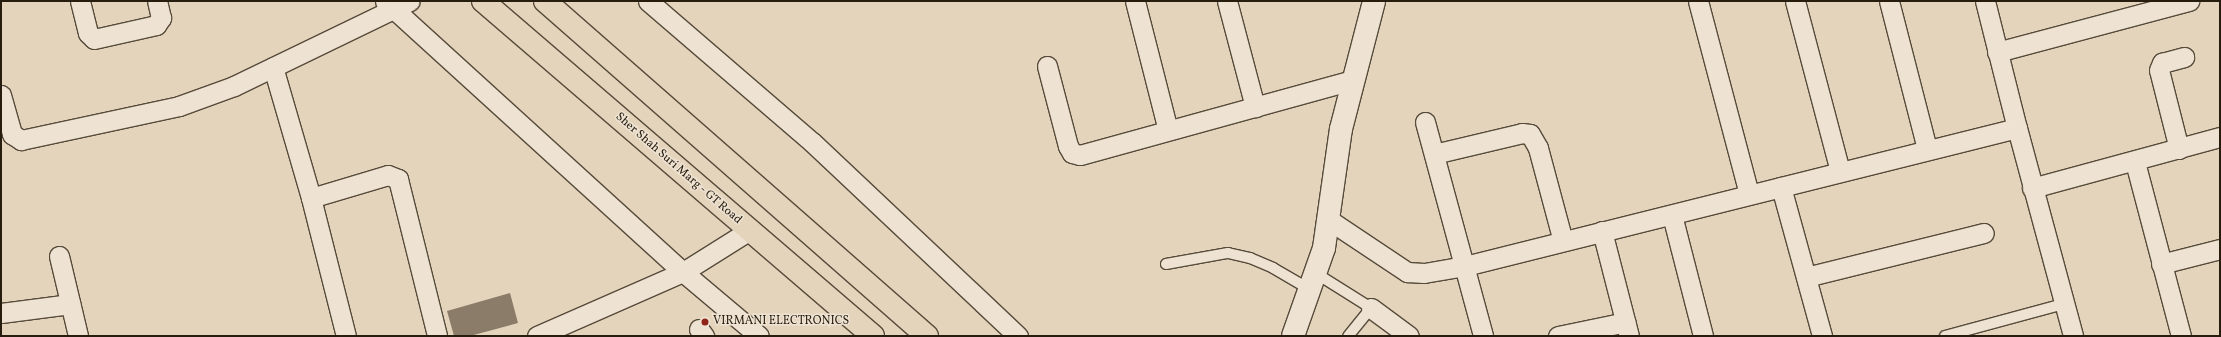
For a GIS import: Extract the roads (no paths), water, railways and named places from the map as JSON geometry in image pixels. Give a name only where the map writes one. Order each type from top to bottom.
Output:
[{"type":"main road","name":"Sher Shah Suri Marg - GT Road","points":[[483,1],[873,336]]},
{"type":"main road","points":[[545,1],[927,336]]},
{"type":"street","points":[[80,1],[88,33],[94,39],[156,25],[161,18],[157,1]]},
{"type":"street","points":[[648,1],[812,142],[1018,336]]},
{"type":"street","points":[[1135,1],[1168,130]]},
{"type":"street","points":[[1227,1],[1255,107]]},
{"type":"street","points":[[1293,336],[1314,282],[1329,220],[1341,129],[1374,1]]},
{"type":"street","points":[[1698,1],[1749,194]]},
{"type":"street","points":[[1795,1],[1840,171]]},
{"type":"street","points":[[1889,1],[1927,149]]},
{"type":"street","points":[[1985,1],[2032,188],[2073,336]]},
{"type":"street","points":[[1997,52],[2189,1]]},
{"type":"street","points":[[1,95],[12,134],[15,139],[27,140],[179,106],[234,86],[397,4],[683,272],[759,336]]},
{"type":"street","points":[[2179,149],[2159,70],[2162,63],[2184,57]]},
{"type":"street","points":[[1047,66],[1068,146],[1072,153],[1080,155],[1353,80]]},
{"type":"street","points":[[273,67],[311,198],[346,336]]},
{"type":"street","points":[[1425,122],[1483,336]]},
{"type":"street","points":[[1329,220],[1407,272],[1424,273],[1464,266],[1672,215],[1927,149],[2017,128]]},
{"type":"street","points":[[1434,154],[1522,133],[1530,134],[1538,148],[1563,241]]},
{"type":"street","points":[[2032,188],[2135,162],[2220,137]]},
{"type":"street","points":[[2135,162],[2160,264],[2181,336]]},
{"type":"street","points":[[311,198],[388,175],[398,179],[437,336]]},
{"type":"street","points":[[1781,187],[1822,336]]},
{"type":"street","points":[[1672,215],[1703,336]]},
{"type":"street","points":[[537,336],[683,272],[750,230]]},
{"type":"street","points":[[1558,336],[1627,329],[1602,231]]},
{"type":"street","points":[[1806,277],[1984,233]]},
{"type":"street","points":[[2160,264],[2220,248]]},
{"type":"street","points":[[59,256],[78,336]]},
{"type":"street","points":[[1,313],[70,304]]},
{"type":"street","points":[[1371,308],[1409,336]]},
{"type":"lane","points":[[1166,264],[1228,253],[1250,258],[1273,268],[1314,282],[1371,308],[1348,336]]},
{"type":"lane","points":[[1945,336],[2064,304]]},
{"type":"place","name":"VIRMANI ELECTRONICS","points":[[705,322]]}]
